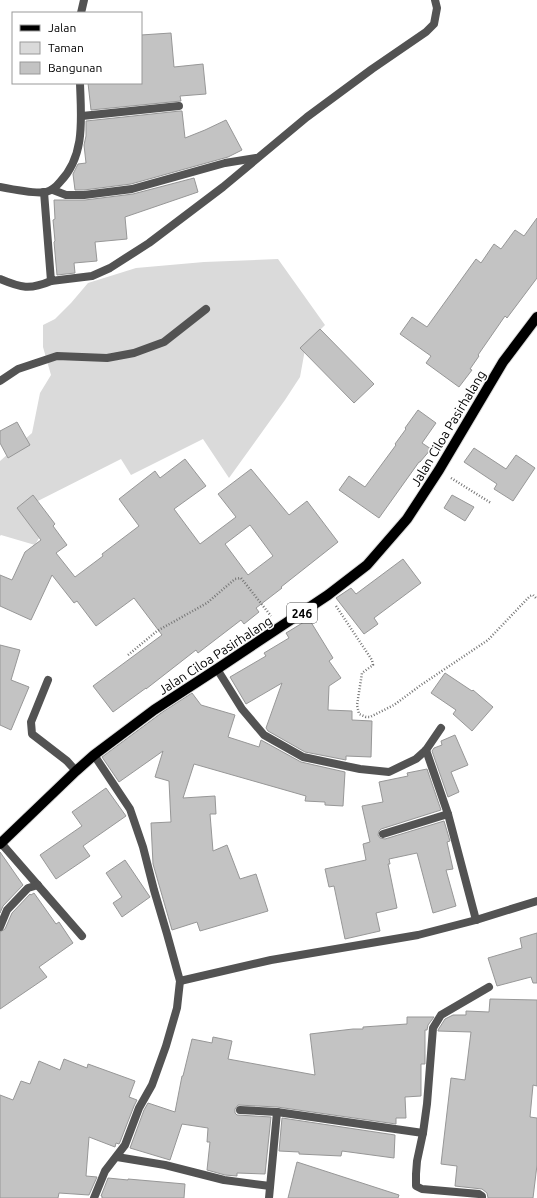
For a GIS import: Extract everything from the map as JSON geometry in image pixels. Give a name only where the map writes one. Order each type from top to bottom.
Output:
[{"type":"main road","name":"Jalan Ciloa Pasirhalang","points":[[1,843],[94,755],[154,710],[328,595],[367,564],[398,531],[407,519],[503,362],[537,317]]},
{"type":"street","points":[[81,12],[84,0]]},
{"type":"street","points":[[0,279],[10,284],[27,288],[51,281],[92,276],[110,268],[149,243],[223,187],[307,117],[372,69],[426,32],[434,24],[437,8],[434,0]]},
{"type":"street","points":[[53,190],[68,174],[79,144],[82,116],[80,84]]},
{"type":"street","points":[[82,116],[179,106]]},
{"type":"street","points":[[0,187],[44,192],[53,190],[66,195],[84,195],[132,189],[225,163],[256,158]]},
{"type":"street","points":[[44,192],[51,281]]},
{"type":"street","points":[[0,381],[18,369],[57,356],[107,358],[134,353],[164,342],[206,309]]},
{"type":"street","points":[[217,669],[242,709],[264,735],[303,757],[360,769],[389,772],[416,759],[426,750],[441,728]]},
{"type":"street","points":[[48,680],[31,722],[32,734],[67,761],[76,771]]},
{"type":"street","points":[[426,750],[448,814],[476,920]]},
{"type":"street","points":[[94,755],[130,809],[144,847],[154,890],[180,981],[177,1008],[166,1046],[152,1085],[139,1108],[125,1145],[105,1171],[94,1198]]},
{"type":"street","points":[[383,834],[448,814]]},
{"type":"street","points":[[1,843],[82,936]]},
{"type":"street","points":[[0,927],[7,910],[28,888],[38,885]]},
{"type":"street","points":[[180,981],[271,960],[418,935],[476,920],[537,901]]},
{"type":"street","points":[[482,1198],[479,1194],[422,1189],[416,1186],[416,1174],[428,1096],[433,1028],[441,1015],[489,987]]},
{"type":"street","points":[[240,1110],[277,1112],[423,1133]]},
{"type":"street","points":[[269,1198],[277,1112]]},
{"type":"street","points":[[117,1157],[165,1164],[224,1180],[270,1186]]},
{"type":"path","points":[[438,470],[491,503]]},
{"type":"path","points":[[128,656],[157,631],[207,603],[235,579],[241,578],[280,628]]},
{"type":"path","points":[[328,595],[372,660],[373,665],[362,673],[356,705],[359,714],[366,717],[370,717],[394,705],[488,640],[530,596],[537,599]]},
{"type":"green space","points":[[278,259],[325,325],[306,344],[300,377],[229,478],[203,439],[131,475],[121,459],[24,508],[39,538],[35,545],[1,535],[0,536],[0,461],[32,433],[40,393],[51,375],[43,347],[43,325],[55,319],[88,283],[136,268],[204,262]]},
{"type":"building","points":[[171,33],[174,67],[203,64],[206,94],[180,96],[181,101],[91,110],[88,84],[142,84],[142,35]]},
{"type":"building","points":[[182,111],[185,138],[226,120],[242,150],[228,157],[131,184],[75,190],[73,174],[78,164],[86,163],[84,145],[86,136],[86,121]]},
{"type":"building","points":[[194,178],[198,192],[125,217],[127,239],[95,242],[97,261],[74,263],[75,273],[57,275],[53,220],[55,219],[54,200],[85,200],[133,194]]},
{"type":"building","points":[[537,218],[537,278],[507,318],[505,316],[478,355],[479,356],[470,369],[472,370],[459,387],[426,363],[431,356],[400,334],[412,317],[427,327],[476,259],[481,263],[494,244],[501,249],[515,230],[524,236]]},
{"type":"building","points":[[320,329],[374,384],[354,403],[300,348]]},
{"type":"building","points":[[418,410],[436,423],[422,443],[431,449],[419,462],[379,518],[339,490],[349,476],[365,487],[396,445],[395,444],[406,429],[405,428]]},
{"type":"building","points":[[17,422],[30,445],[8,458],[0,443],[0,431]]},
{"type":"building","points":[[474,448],[506,469],[516,455],[535,468],[513,501],[494,489],[497,484],[464,462]]},
{"type":"building","points":[[185,459],[206,486],[174,509],[200,544],[236,517],[218,494],[251,469],[289,515],[307,501],[338,542],[256,608],[259,612],[244,624],[241,620],[198,653],[196,650],[146,689],[113,712],[93,686],[162,635],[134,598],[96,626],[77,601],[74,603],[52,575],[31,620],[0,606],[0,575],[12,580],[25,552],[41,540],[17,508],[33,495],[55,524],[53,526],[67,545],[56,553],[75,577],[139,526],[119,499],[155,471],[160,478]],"holes":[[[250,525],[273,556],[248,575],[225,544]]]},
{"type":"building","points":[[452,495],[474,507],[465,521],[444,508]]},
{"type":"building","points":[[403,559],[421,583],[374,618],[378,624],[364,634],[336,598],[351,588],[356,594]]},
{"type":"building","points":[[309,619],[333,658],[329,661],[341,678],[329,686],[328,710],[352,711],[352,720],[372,721],[371,757],[346,756],[346,760],[305,752],[268,731],[266,728],[282,683],[246,704],[230,677],[266,656],[264,653],[289,638],[286,633]]},
{"type":"building","points":[[0,645],[20,650],[11,680],[29,687],[11,730],[0,725]]},
{"type":"building","points":[[445,673],[472,691],[473,690],[493,707],[472,731],[453,714],[456,710],[431,693]]},
{"type":"building","points":[[192,693],[201,705],[235,715],[228,737],[259,747],[261,740],[301,762],[345,772],[343,806],[325,805],[325,802],[305,801],[306,796],[194,764],[183,798],[215,796],[216,814],[210,814],[213,851],[227,845],[240,879],[256,874],[268,911],[200,931],[197,922],[172,930],[153,864],[151,823],[171,822],[169,781],[155,777],[163,751],[119,782],[102,757],[164,711]]},
{"type":"building","points":[[455,735],[468,765],[451,772],[459,792],[448,797],[432,751],[434,748],[442,745],[441,741]]},
{"type":"building","points":[[427,769],[441,810],[381,829],[378,835],[380,838],[385,839],[444,821],[450,841],[447,842],[453,869],[446,870],[456,906],[433,913],[417,853],[389,859],[390,864],[388,864],[397,908],[376,913],[380,931],[345,939],[334,886],[329,887],[325,869],[366,860],[363,844],[370,842],[362,806],[383,802],[379,782],[408,776],[407,773]]},
{"type":"building","points":[[106,788],[126,816],[83,846],[90,856],[56,879],[40,855],[82,826],[72,812]]},
{"type":"building","points":[[0,852],[23,885],[3,906],[0,913]]},
{"type":"building","points":[[125,860],[150,897],[122,917],[113,903],[122,897],[106,873]]},
{"type":"building","points":[[34,893],[56,924],[59,922],[73,943],[39,967],[47,977],[0,1009],[0,932],[5,929],[12,913],[30,894],[31,895]]},
{"type":"building","points":[[537,933],[537,983],[533,983],[531,977],[497,986],[488,958],[522,948],[520,938]]},
{"type":"building","points":[[490,999],[537,1000],[537,1086],[533,1085],[530,1117],[537,1118],[537,1165],[533,1198],[488,1198],[487,1193],[482,1189],[455,1186],[457,1166],[441,1164],[451,1078],[465,1080],[471,1032],[438,1030],[445,1019],[453,1015],[466,1015],[466,1011],[489,1012]]},
{"type":"building","points":[[407,1017],[434,1017],[428,1025],[427,1030],[425,1030],[425,1064],[421,1064],[421,1096],[405,1097],[406,1118],[396,1118],[396,1124],[277,1107],[238,1105],[235,1109],[235,1113],[237,1115],[271,1117],[265,1174],[237,1173],[237,1176],[225,1175],[207,1170],[210,1142],[207,1142],[208,1128],[182,1124],[170,1160],[130,1148],[148,1103],[175,1112],[182,1076],[192,1039],[212,1043],[213,1037],[232,1041],[228,1059],[315,1075],[310,1034],[363,1029],[363,1027],[407,1024]]},
{"type":"building","points":[[64,1059],[87,1068],[88,1064],[135,1081],[129,1097],[137,1100],[120,1142],[119,1144],[116,1143],[115,1147],[89,1137],[86,1176],[97,1177],[89,1195],[59,1193],[58,1198],[0,1198],[0,1095],[13,1100],[21,1081],[30,1084],[39,1061],[60,1070]]},
{"type":"building","points":[[282,1118],[395,1135],[394,1158],[342,1151],[341,1156],[299,1154],[299,1152],[279,1151]]},
{"type":"building","points":[[297,1162],[399,1195],[398,1198],[288,1198]]},
{"type":"building","points":[[108,1178],[185,1184],[184,1198],[102,1198],[101,1196]]}]
